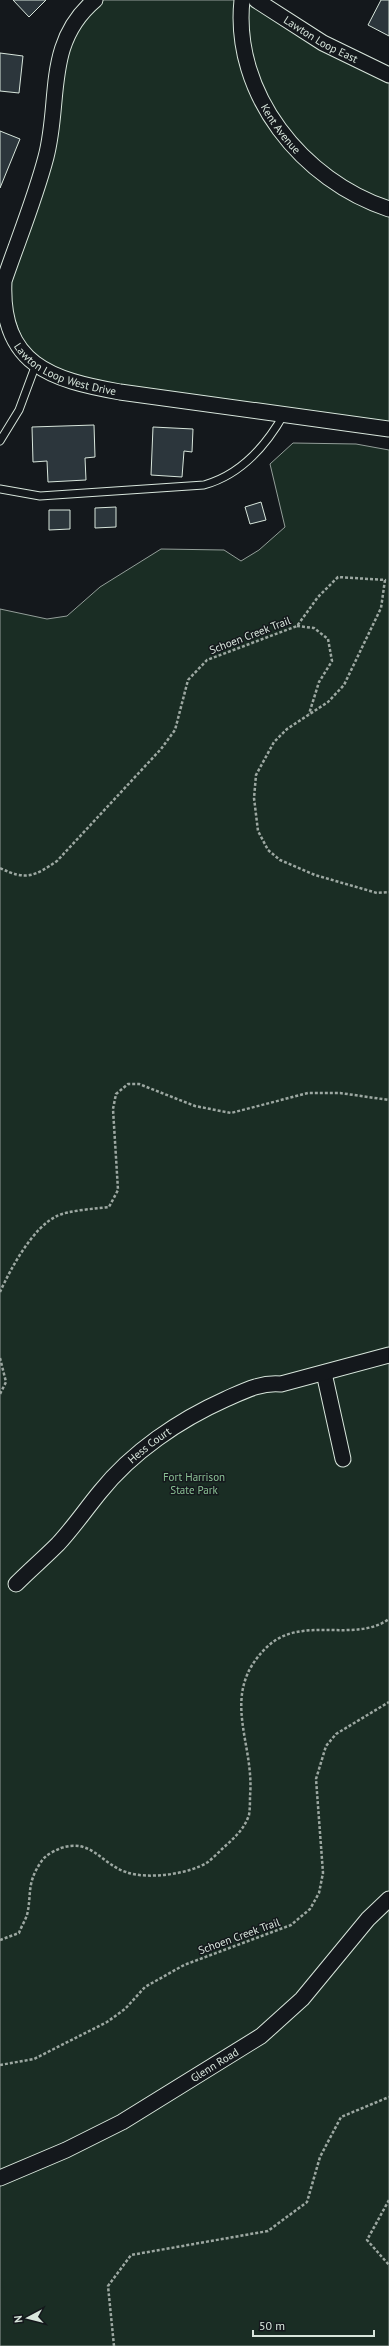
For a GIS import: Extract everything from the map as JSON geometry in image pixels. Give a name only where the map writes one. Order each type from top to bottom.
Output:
[{"type":"street","name":"Lawton Loop West Drive","points":[[95,0],[79,16],[62,47],[57,68],[54,115],[47,152],[39,182],[4,281],[1,298],[4,322],[9,337],[25,358],[35,367],[48,374],[102,388],[389,429]]},
{"type":"street","name":"Kent Avenue","points":[[242,0],[241,24],[249,66],[259,95],[274,122],[292,146],[331,182],[351,194],[389,209]]},
{"type":"street","name":"Lawton Loop East","points":[[256,0],[323,43],[389,75]]},
{"type":"street","name":"Hess Court","points":[[16,1584],[59,1543],[100,1492],[121,1470],[143,1450],[179,1424],[211,1406],[266,1383],[280,1384],[389,1356]]},
{"type":"street","points":[[324,1373],[343,1459]]},
{"type":"street","name":"Glenn Road","points":[[0,2178],[66,2150],[122,2122],[261,2036],[302,1999],[358,1931],[389,1899]]},
{"type":"lane","points":[[0,441],[20,410],[35,367]]},
{"type":"lane","points":[[0,488],[40,496],[204,485],[227,476],[249,461],[273,433],[285,413]]},
{"type":"path","name":"Schoen Creek Trail","points":[[0,868],[30,876],[38,874],[57,861],[161,749],[175,730],[188,680],[207,660],[297,626],[318,597],[338,577],[385,580],[381,608],[344,685],[328,702],[287,729],[274,742],[256,775],[254,798],[258,831],[268,850],[280,860],[322,877],[377,893],[389,892]]},
{"type":"path","points":[[297,626],[314,628],[328,639],[332,661],[319,682],[309,715]]},
{"type":"path","points":[[0,1292],[30,1241],[45,1224],[58,1215],[109,1207],[118,1190],[113,1109],[116,1094],[128,1084],[139,1084],[195,1106],[231,1113],[308,1093],[340,1093],[389,1100]]},
{"type":"path","points":[[0,1358],[6,1382],[0,1394]]},
{"type":"path","points":[[0,1940],[19,1932],[27,1916],[29,1885],[42,1860],[54,1851],[74,1844],[90,1849],[126,1872],[144,1875],[179,1873],[208,1862],[240,1833],[249,1814],[252,1783],[240,1712],[243,1688],[253,1662],[268,1645],[291,1634],[318,1629],[363,1630],[381,1624],[389,1619]]},
{"type":"path","name":"Schoen Creek Trail","points":[[0,2065],[34,2059],[107,2022],[125,2009],[145,1988],[184,1964],[291,1926],[310,1909],[319,1893],[323,1873],[316,1779],[326,1746],[336,1734],[389,1702]]},
{"type":"path","points":[[114,2346],[108,2286],[131,2255],[268,2231],[307,2202],[320,2158],[341,2117],[389,2097]]},
{"type":"path","points":[[389,2200],[367,2240],[389,2265]]},
{"type":"green space","points":[[95,0],[256,0],[389,75],[389,429],[148,395],[32,364],[3,290],[31,203],[57,68]]},
{"type":"green space","name":"Fort Harrison State Park","points":[[293,443],[356,444],[389,450],[389,2346],[0,2346],[0,609],[47,619],[67,616],[100,587],[161,549],[224,550],[241,561],[259,550],[285,527],[270,464]]},
{"type":"building","points":[[13,0],[46,0],[29,17]]},
{"type":"building","points":[[381,0],[389,0],[389,36],[368,25]]},
{"type":"building","points":[[0,53],[23,56],[19,93],[0,91]]},
{"type":"building","points":[[0,131],[20,139],[0,188]]},
{"type":"building","points":[[94,425],[95,457],[85,458],[86,480],[48,482],[47,461],[33,462],[32,427]]},
{"type":"building","points":[[153,427],[193,429],[192,452],[184,451],[182,477],[151,475]]},
{"type":"building","points":[[261,502],[266,520],[250,524],[245,507]]},
{"type":"building","points":[[116,507],[116,527],[95,528],[95,508]]},
{"type":"building","points":[[49,510],[70,510],[70,529],[49,530]]}]
